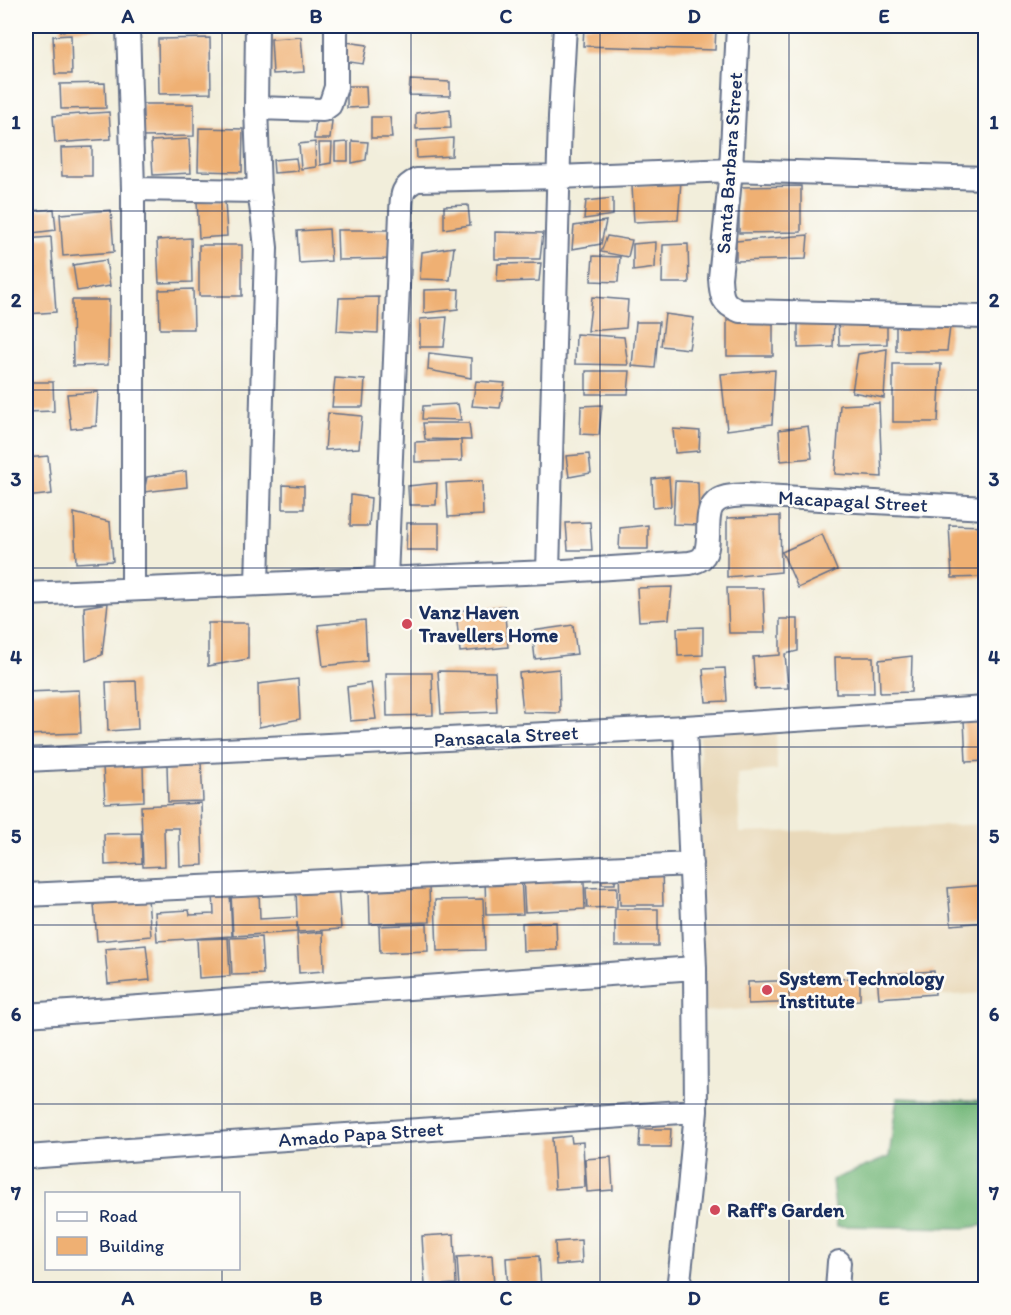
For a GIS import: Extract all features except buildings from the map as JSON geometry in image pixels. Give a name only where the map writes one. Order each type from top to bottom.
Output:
[{"type":"street","points":[[128,26],[133,189],[133,589]]},
{"type":"street","points":[[257,26],[256,108],[259,191],[266,248],[257,584]]},
{"type":"street","points":[[256,108],[324,110],[330,105],[336,87],[336,26]]},
{"type":"street","points":[[26,594],[548,572],[558,177],[565,26]]},
{"type":"street","name":"Santa Barbara Street","points":[[738,26],[731,170],[720,278],[721,291],[729,306],[740,311],[986,317]]},
{"type":"street","points":[[386,578],[401,213],[403,191],[410,184],[417,180],[731,170],[986,178]]},
{"type":"street","points":[[133,189],[259,191]]},
{"type":"street","name":"Macapagal Street","points":[[548,572],[690,563],[700,560],[706,552],[710,512],[713,504],[731,496],[986,508]]},
{"type":"street","name":"Pansacala Street","points":[[26,760],[685,727],[986,708]]},
{"type":"street","points":[[678,1290],[696,1111],[694,968],[685,727]]},
{"type":"street","points":[[26,895],[691,864]]},
{"type":"street","points":[[26,1015],[694,968]]},
{"type":"street","name":"Amado Papa Street","points":[[26,1157],[696,1111]]},
{"type":"street","points":[[837,1290],[839,1262]]},
{"type":"shaded area","name":"System Technology Institute","points":[[776,723],[777,770],[737,774],[740,833],[985,824],[985,993],[702,1012],[700,736]]},
{"type":"green space","points":[[897,1098],[985,1102],[985,1225],[967,1228],[837,1226],[832,1180],[889,1157]]},
{"type":"place","name":"Vanz Haven Travellers Home","points":[[407,624]]},
{"type":"place","name":"System Technology Institute","points":[[767,990]]},
{"type":"place","name":"Raff's Garden","points":[[715,1210]]}]
